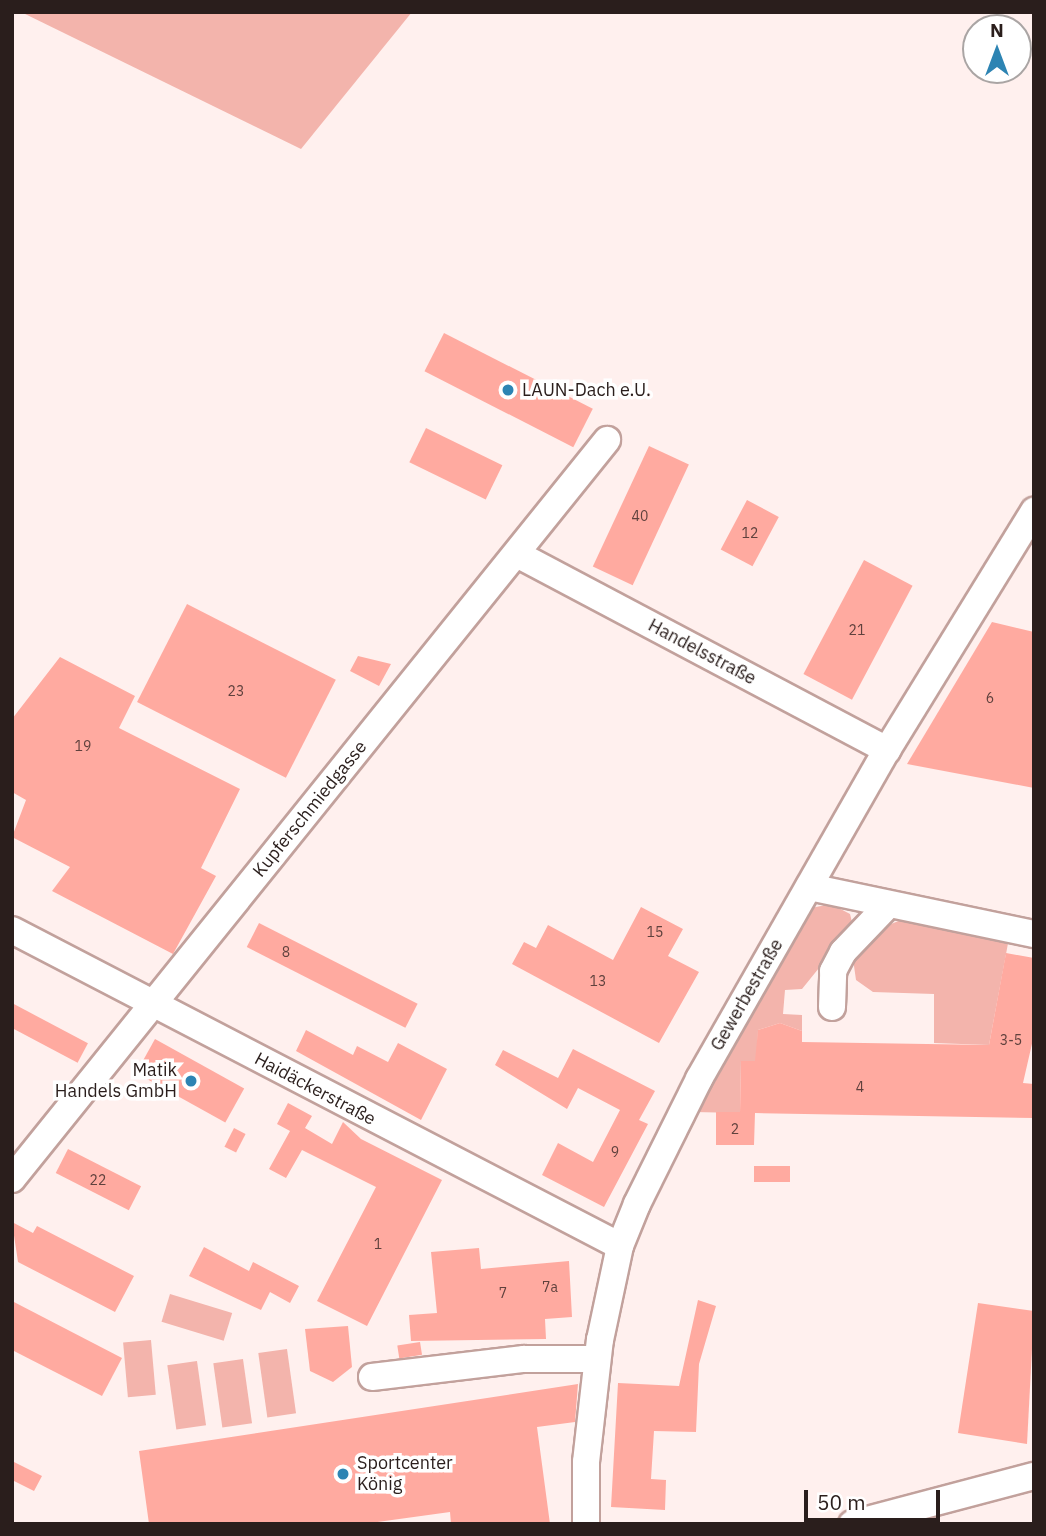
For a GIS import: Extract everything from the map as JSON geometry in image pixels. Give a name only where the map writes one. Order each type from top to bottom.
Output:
[{"type":"street","name":"Kupferschmiedgasse","points":[[12,1179],[607,440]]},
{"type":"street","name":"Gewerbestraße","points":[[586,1524],[597,1359],[620,1246],[659,1154],[887,750],[1034,511]]},
{"type":"street","name":"Handelsstraße","points":[[517,554],[887,750]]},
{"type":"street","points":[[809,887],[1034,934]]},
{"type":"street","points":[[832,1006],[838,961],[888,905]]},
{"type":"street","name":"Haidäckerstraße","points":[[12,930],[620,1246]]},
{"type":"street","points":[[372,1377],[524,1359],[597,1359]]},
{"type":"street","points":[[852,1524],[1034,1476]]},
{"type":"shaded area","points":[[21,12],[412,12],[301,149]]},
{"type":"shaded area","points":[[831,904],[850,914],[853,926],[802,989],[785,990],[783,1014],[802,1015],[802,1031],[780,1023],[758,1030],[757,1061],[741,1061],[740,1113],[694,1112],[811,908]]},
{"type":"shaded area","points":[[908,917],[1009,938],[989,1045],[934,1043],[934,994],[873,992],[856,980],[853,959],[884,927]]},
{"type":"shaded area","points":[[170,1294],[232,1313],[224,1341],[162,1322]]},
{"type":"shaded area","points":[[151,1340],[156,1395],[128,1397],[123,1342]]},
{"type":"shaded area","points":[[287,1349],[296,1413],[267,1417],[258,1353]]},
{"type":"shaded area","points":[[243,1359],[252,1423],[222,1428],[213,1363]]},
{"type":"shaded area","points":[[197,1361],[206,1425],[176,1430],[167,1365]]},
{"type":"building","name":"LAUN-Dach e.U.","points":[[444,333],[593,409],[573,447],[424,371]]},
{"type":"building","points":[[426,428],[502,465],[486,499],[409,462]]},
{"type":"building","points":[[649,446],[689,465],[633,585],[593,567]]},
{"type":"building","points":[[747,500],[779,517],[752,566],[721,549]]},
{"type":"building","points":[[864,560],[913,586],[852,700],[803,674]]},
{"type":"building","points":[[187,604],[336,680],[286,778],[137,702]]},
{"type":"building","points":[[992,622],[1034,632],[1034,788],[907,764]]},
{"type":"building","points":[[358,656],[391,664],[379,686],[350,671]]},
{"type":"building","points":[[60,657],[135,696],[119,728],[240,789],[201,868],[216,876],[173,954],[52,891],[70,867],[12,837],[26,800],[12,792],[12,719]]},
{"type":"building","points":[[641,907],[683,929],[668,956],[699,972],[659,1043],[512,964],[524,942],[536,948],[548,925],[613,960]]},
{"type":"building","points":[[259,923],[418,1004],[405,1028],[247,947]]},
{"type":"building","points":[[1006,953],[1034,958],[1034,1035],[1023,1083],[1034,1084],[1034,1118],[755,1113],[754,1145],[716,1145],[716,1112],[740,1112],[741,1061],[755,1061],[758,1030],[780,1023],[802,1031],[802,1042],[989,1045]]},
{"type":"building","points":[[12,1003],[88,1043],[78,1063],[12,1028]]},
{"type":"building","points":[[306,1030],[353,1055],[357,1046],[388,1062],[398,1043],[447,1069],[421,1120],[296,1051]]},
{"type":"building","name":"Matik Handels GmbH","points":[[155,1039],[244,1088],[225,1123],[136,1073]]},
{"type":"building","points":[[573,1049],[655,1091],[639,1120],[648,1124],[604,1207],[542,1175],[558,1143],[593,1162],[620,1110],[578,1088],[567,1109],[495,1065],[503,1050],[558,1078]]},
{"type":"building","points":[[288,1103],[312,1116],[305,1128],[332,1144],[343,1122],[361,1139],[442,1180],[367,1326],[317,1301],[376,1187],[302,1150],[286,1178],[269,1169],[290,1131],[277,1124]]},
{"type":"building","points":[[234,1128],[246,1134],[236,1153],[224,1147]]},
{"type":"building","points":[[68,1149],[141,1186],[129,1210],[56,1173]]},
{"type":"building","points":[[754,1166],[790,1166],[790,1182],[754,1182]]},
{"type":"building","points":[[12,1222],[33,1233],[37,1226],[134,1276],[115,1312],[18,1262]]},
{"type":"building","points":[[204,1247],[249,1271],[253,1262],[299,1286],[290,1303],[270,1292],[261,1310],[189,1276]]},
{"type":"building","points":[[479,1248],[481,1269],[569,1261],[572,1317],[545,1319],[546,1339],[411,1341],[409,1315],[437,1313],[431,1252]]},
{"type":"building","points":[[698,1300],[716,1306],[699,1364],[696,1432],[654,1431],[651,1479],[666,1480],[665,1510],[611,1507],[618,1383],[679,1386]]},
{"type":"building","points":[[12,1301],[122,1358],[102,1396],[12,1350]]},
{"type":"building","points":[[978,1303],[1034,1311],[1027,1444],[958,1433]]},
{"type":"building","points":[[348,1326],[352,1367],[333,1382],[310,1371],[305,1329]]},
{"type":"building","points":[[420,1342],[422,1355],[399,1358],[397,1346]]},
{"type":"building","name":"Sportcenter König","points":[[578,1384],[575,1422],[537,1427],[550,1524],[451,1524],[450,1512],[363,1524],[149,1524],[139,1451]]},
{"type":"building","points":[[12,1461],[42,1476],[34,1491],[12,1480]]},
{"type":"place","name":"LAUN-Dach e.U.","points":[[508,390]]},
{"type":"place","name":"Matik Handels GmbH","points":[[191,1081]]},
{"type":"place","name":"Sportcenter König","points":[[343,1474]]}]
